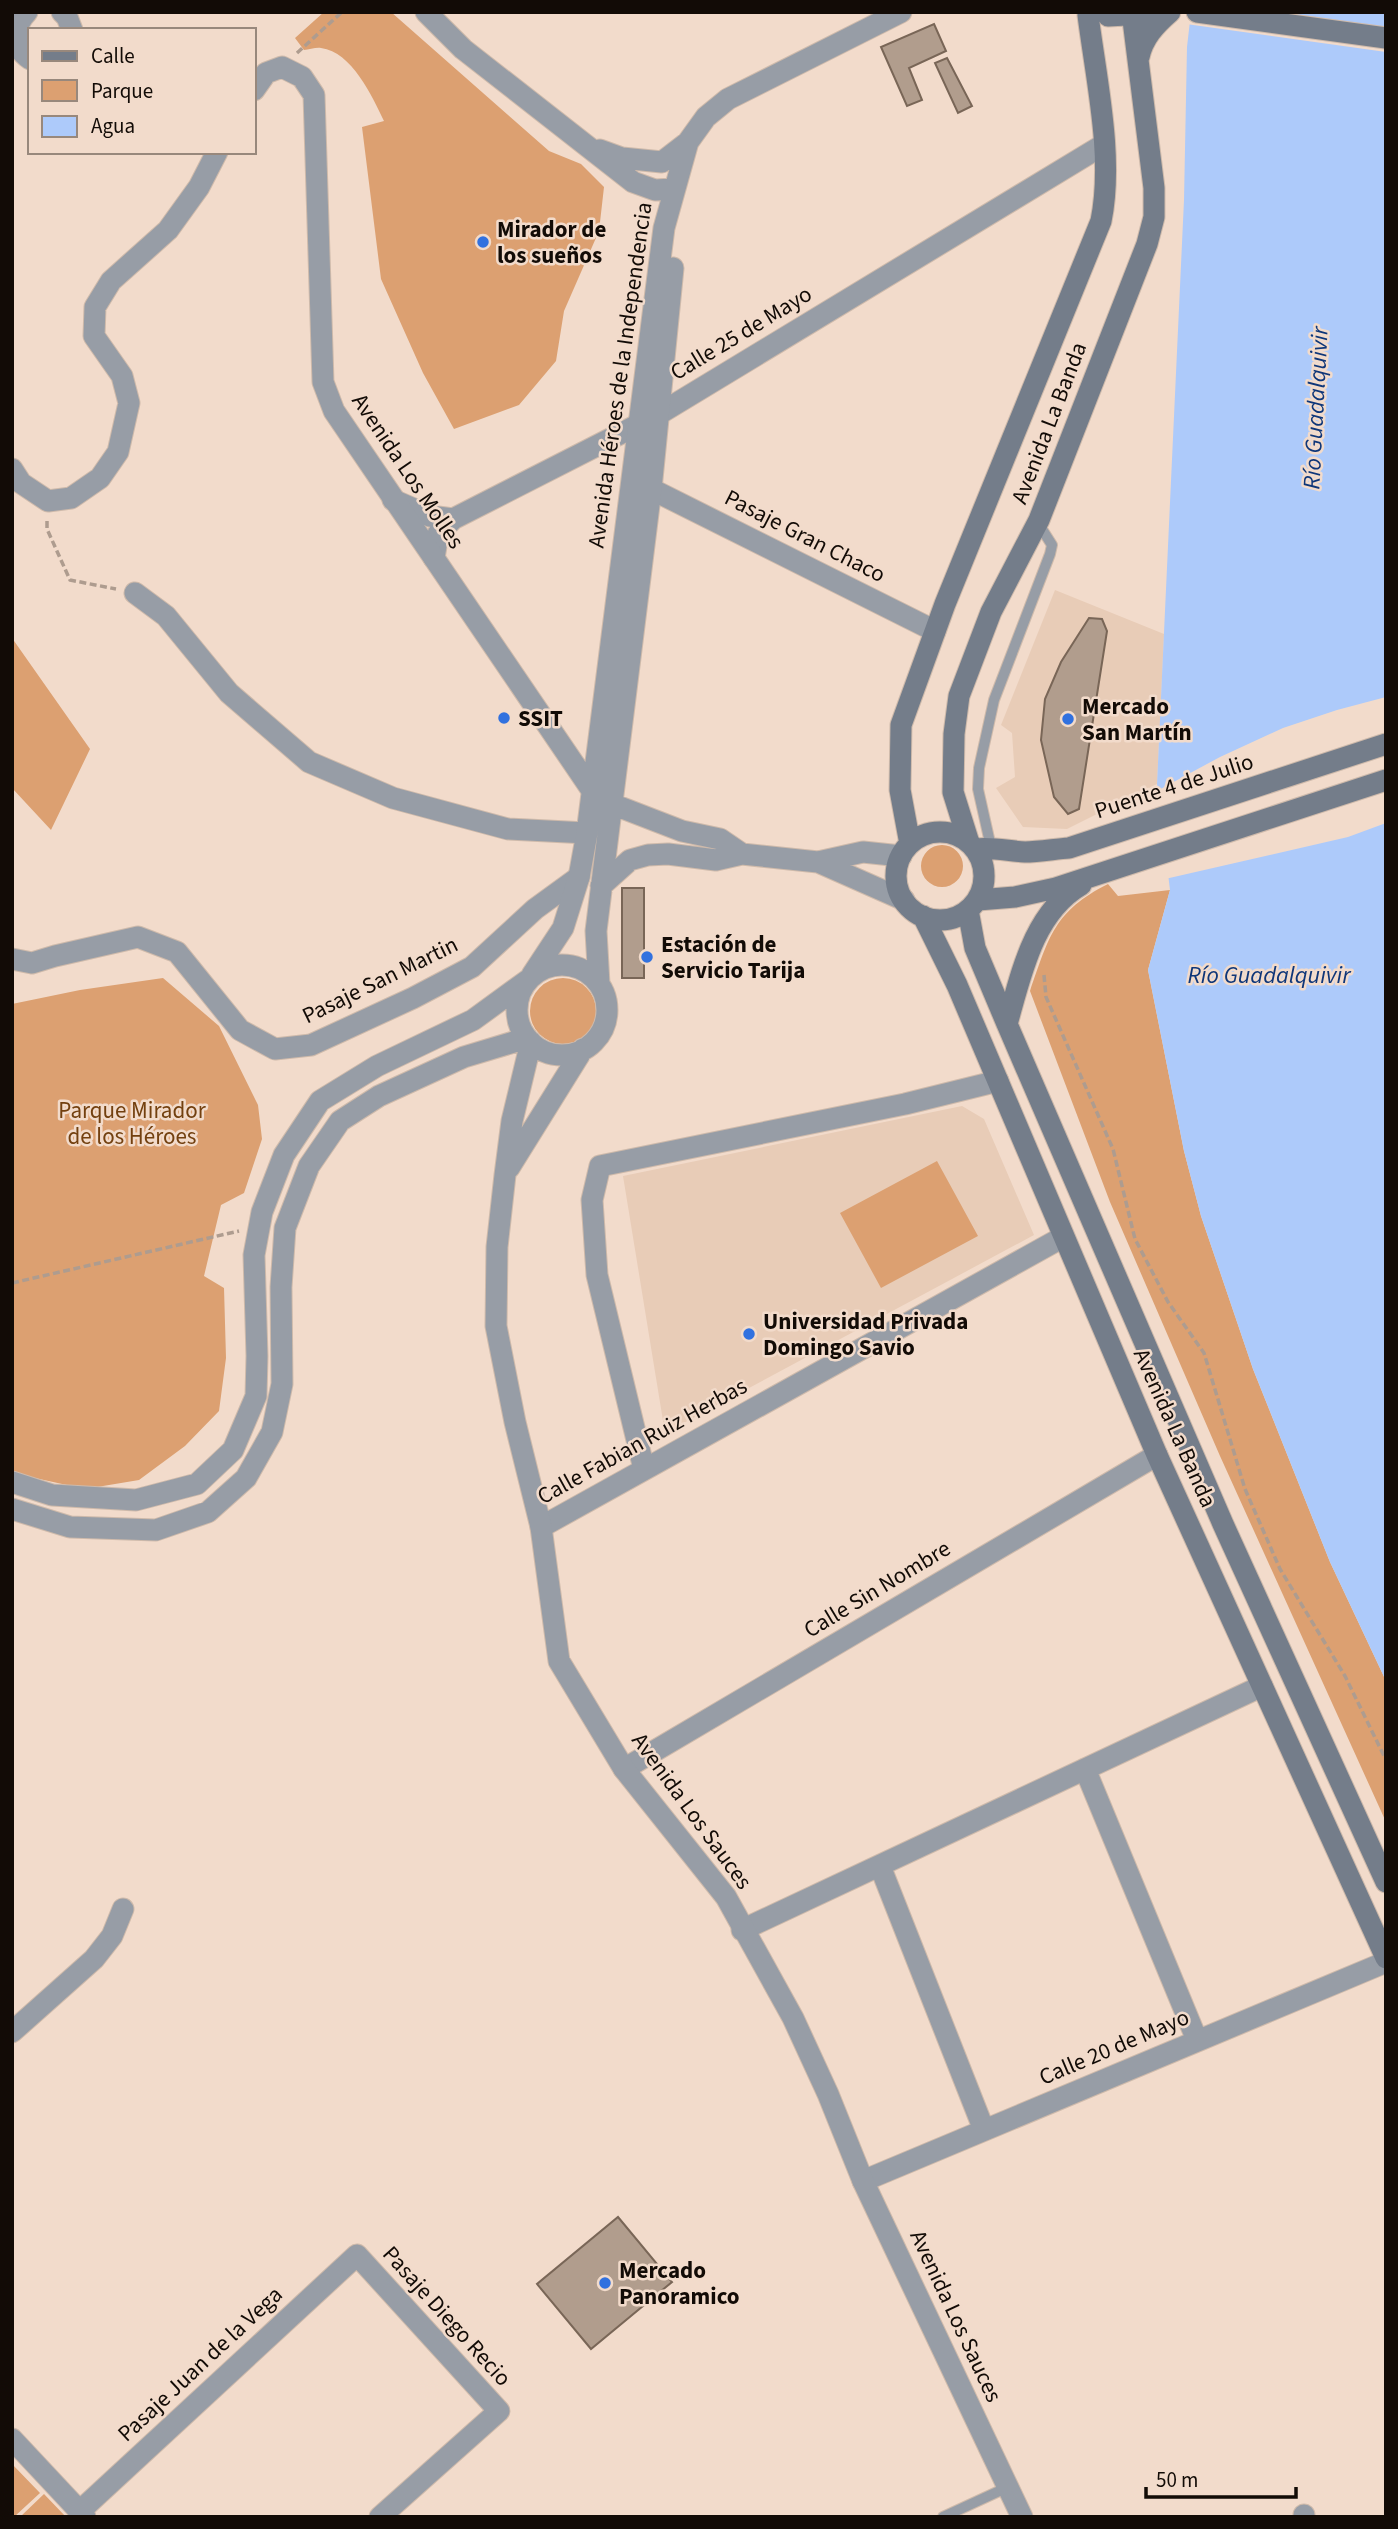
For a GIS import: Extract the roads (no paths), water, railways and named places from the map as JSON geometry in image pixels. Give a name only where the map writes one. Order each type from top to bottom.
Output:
[{"type":"main road","points":[[1110,14],[1163,12]]},
{"type":"main road","points":[[1139,59],[1142,45],[1150,32],[1170,12]]},
{"type":"main road","points":[[1197,12],[1386,38]]},
{"type":"main road","name":"Avenida La Banda","points":[[978,846],[953,792],[954,734],[959,696],[991,612],[1038,523],[1147,244],[1154,217],[1154,188],[1139,59],[1110,14]]},
{"type":"main road","name":"Avenida La Banda","points":[[906,850],[900,790],[901,725],[935,631],[1101,221],[1107,172],[1098,83],[1110,14]]},
{"type":"main road","name":"Puente 4 de Julio","points":[[978,846],[1028,852],[1069,848],[1386,744]]},
{"type":"main road","points":[[973,905],[984,886],[978,846],[946,832],[921,837],[906,850],[897,878],[904,900],[923,916],[947,919],[973,905],[1056,888],[1386,780]]},
{"type":"main road","points":[[1007,1024],[1024,964],[1044,922],[1074,889],[1104,871]]},
{"type":"main road","name":"Avenida La Banda","points":[[973,905],[975,948],[1007,1024],[1223,1524],[1386,1882]]},
{"type":"main road","name":"Avenida La Banda","points":[[923,916],[957,985],[1157,1455],[1386,1960]]},
{"type":"street","points":[[62,12],[71,28]]},
{"type":"street","points":[[426,12],[463,49],[633,181],[655,190],[673,190],[688,142]]},
{"type":"street","points":[[587,145],[622,158],[662,162],[688,142],[706,117],[728,99],[901,12]]},
{"type":"street","points":[[19,23],[16,39],[19,48],[28,57]]},
{"type":"street","name":"Avenida Los Molles","points":[[256,87],[265,73],[282,67],[302,77],[314,95],[323,382],[334,411],[590,795]]},
{"type":"street","name":"Calle 25 de Mayo","points":[[453,519],[659,414],[1103,145]]},
{"type":"street","points":[[12,469],[21,483],[48,501],[71,498],[100,478],[118,452],[128,403],[122,376],[94,336],[95,307],[111,281],[168,230],[199,187],[216,154]]},
{"type":"street","name":"Avenida Héroes de la Independencia","points":[[599,984],[596,931],[659,414],[676,230],[673,190]]},
{"type":"street","name":"Avenida Héroes de la Independencia","points":[[12,1482],[52,1495],[136,1500],[197,1484],[233,1450],[256,1396],[254,1255],[262,1212],[284,1155],[320,1101],[377,1066],[473,1020],[530,978],[563,928],[579,877],[587,833],[664,228],[673,190]]},
{"type":"street","name":"Pasaje Gran Chaco","points":[[651,489],[935,631]]},
{"type":"street","points":[[393,500],[441,519],[453,519]]},
{"type":"street","points":[[434,558],[438,534],[453,519]]},
{"type":"street","points":[[135,593],[166,616],[229,693],[309,762],[393,798],[508,829],[587,833]]},
{"type":"street","points":[[590,795],[682,831],[720,839],[742,854]]},
{"type":"street","points":[[818,862],[863,852],[906,850]]},
{"type":"street","points":[[601,886],[630,860],[648,855],[668,854],[716,860],[742,854],[818,862],[904,900]]},
{"type":"street","name":"Pasaje San Martin","points":[[12,959],[33,963],[138,937],[177,952],[240,1030],[275,1049],[311,1045],[413,998],[472,967],[535,909],[579,877]]},
{"type":"street","points":[[568,965],[589,973],[599,984],[606,998],[605,1021],[595,1040],[583,1049],[570,1054],[542,1050],[529,1040],[519,1025],[517,1009],[520,993],[530,978],[545,967],[568,965]]},
{"type":"street","points":[[12,1509],[70,1527],[156,1530],[208,1512],[246,1478],[272,1432],[275,1420],[282,1384],[281,1287],[285,1227],[309,1166],[340,1121],[379,1096],[464,1057],[529,1040]]},
{"type":"street","name":"Avenida Los Sauces","points":[[529,1040],[512,1121],[505,1175],[497,1247],[496,1326],[515,1422],[541,1527],[559,1661],[624,1769],[726,1897],[793,2018],[828,2094],[863,2181],[1022,2517]]},
{"type":"street","name":"Avenida Los Sauces","points":[[505,1175],[583,1049]]},
{"type":"street","points":[[644,1469],[597,1275],[592,1200],[600,1166],[905,1104],[998,1080]]},
{"type":"street","name":"Calle Fabian Ruiz Herbas","points":[[541,1527],[1063,1237]]},
{"type":"street","name":"Calle Sin Nombre","points":[[624,1769],[1157,1455]]},
{"type":"street","points":[[742,1930],[1262,1686]]},
{"type":"street","points":[[1085,1769],[1197,2040]]},
{"type":"street","points":[[880,1866],[984,2130]]},
{"type":"street","points":[[12,2032],[94,1959],[112,1936],[122,1909]]},
{"type":"street","name":"Calle 20 de Mayo","points":[[863,2181],[1386,1960]]},
{"type":"street","name":"Pasaje Diego Recio","points":[[357,2255],[499,2412],[380,2517]]},
{"type":"street","name":"Pasaje Juan de la Vega","points":[[82,2514],[357,2255]]},
{"type":"street","points":[[12,2439],[82,2514]]},
{"type":"lane","points":[[978,846],[979,768],[994,700],[1052,545],[1038,523]]},
{"type":"lane","points":[[943,2517],[1008,2487]]},
{"type":"water","name":"Río Guadalquivir","points":[[1191,12],[1386,12],[1386,1681],[1330,1562],[1253,1369],[1201,1216],[1184,1151],[1148,970],[1170,890],[1157,784],[1184,200],[1187,47]]},
{"type":"place","name":"Mirador de los sueños","points":[[483,242]]},
{"type":"place","name":"SSIT","points":[[504,718]]},
{"type":"place","name":"Mercado San Martín","points":[[1068,719]]},
{"type":"place","name":"Estación de Servicio Tarija","points":[[647,957]]},
{"type":"place","name":"Universidad Privada Domingo Savio","points":[[749,1334]]},
{"type":"place","name":"Mercado Panoramico","points":[[605,2283]]},
{"type":"park label","name":"Parque Mirador de los Héroes","points":[[132,1123]]}]
